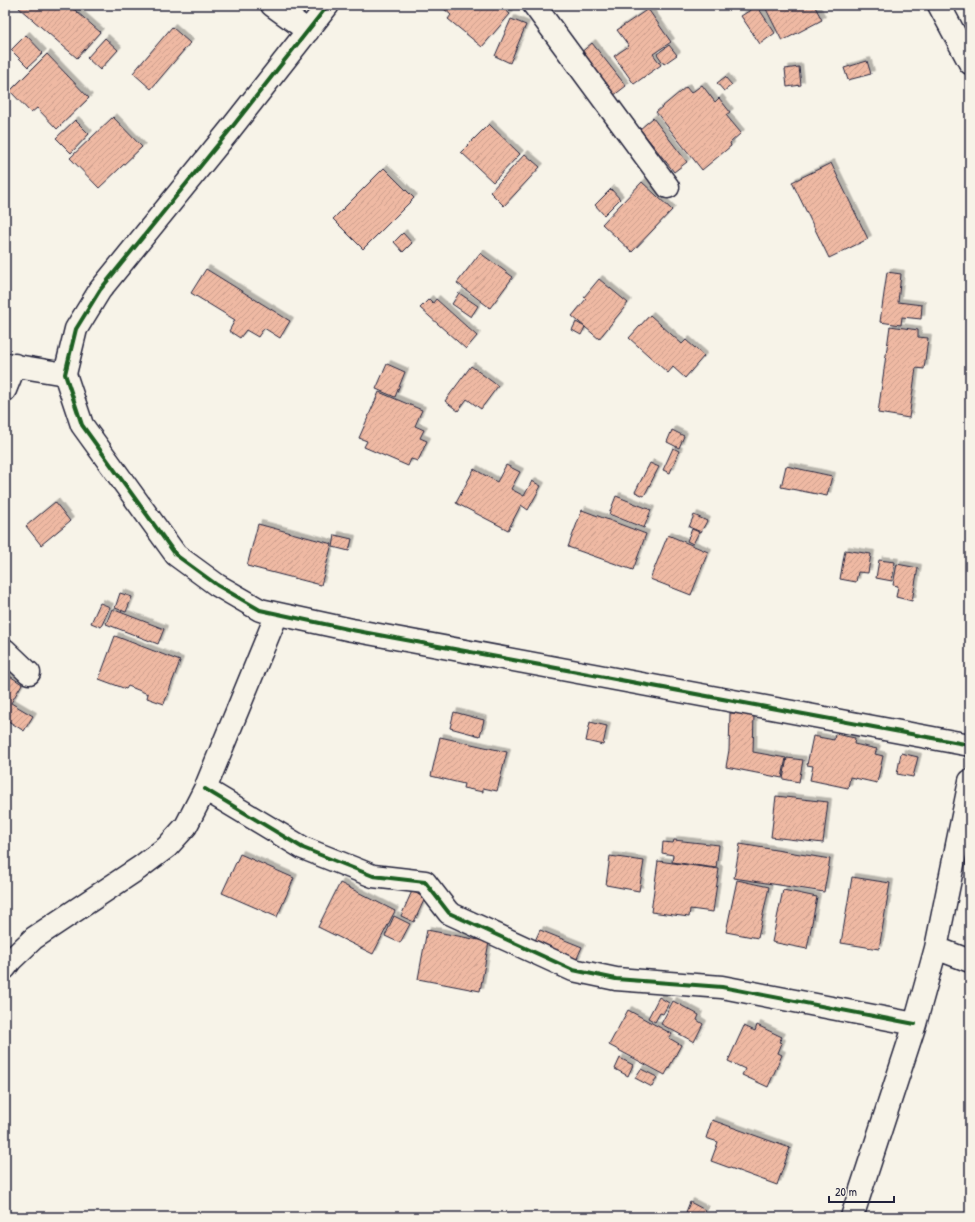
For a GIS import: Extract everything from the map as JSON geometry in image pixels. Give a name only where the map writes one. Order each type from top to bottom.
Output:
[{"type":"street","points":[[272,5],[308,31]]},
{"type":"street","points":[[328,5],[229,131],[100,290],[76,329],[65,374],[82,425],[176,555],[217,585],[260,610],[352,630],[970,745]]},
{"type":"street","points":[[534,5],[668,187]]},
{"type":"street","points":[[939,5],[970,63]]},
{"type":"street","points":[[5,390],[10,364],[65,374]]},
{"type":"street","points":[[5,968],[11,960],[34,938],[139,868],[167,847],[186,826],[205,789],[277,614]]},
{"type":"street","points":[[5,650],[29,673]]},
{"type":"street","points":[[852,1217],[915,1024],[936,948],[970,782]]},
{"type":"street","points":[[205,789],[303,848],[373,876],[425,882],[449,913],[573,970],[616,979],[722,987],[915,1024]]},
{"type":"street","points":[[936,948],[970,961]]},
{"type":"building","points":[[22,5],[69,5],[100,32],[77,58],[19,8]]},
{"type":"building","points":[[445,5],[499,5],[510,14],[482,47],[448,19],[451,15],[443,8]]},
{"type":"building","points":[[764,5],[814,5],[822,20],[782,41]]},
{"type":"building","points":[[757,6],[775,33],[760,44],[741,16]]},
{"type":"building","points":[[648,9],[671,42],[653,54],[661,65],[634,84],[614,56],[629,46],[617,30]]},
{"type":"building","points":[[511,19],[526,25],[510,63],[495,56]]},
{"type":"building","points":[[172,27],[190,43],[151,89],[133,73]]},
{"type":"building","points":[[26,35],[43,53],[28,67],[11,50]]},
{"type":"building","points":[[105,38],[118,50],[100,70],[87,58]]},
{"type":"building","points":[[592,43],[626,86],[613,96],[579,54]]},
{"type":"building","points":[[669,45],[677,55],[664,64],[657,54]]},
{"type":"building","points":[[47,54],[89,98],[57,129],[37,108],[31,113],[10,91]]},
{"type":"building","points":[[867,61],[871,74],[848,80],[844,68]]},
{"type":"building","points":[[799,67],[801,85],[787,87],[785,69]]},
{"type":"building","points":[[725,77],[732,85],[724,91],[717,83]]},
{"type":"building","points":[[702,85],[715,102],[719,98],[730,112],[726,115],[741,133],[730,143],[731,146],[702,170],[656,112],[686,87],[691,93]]},
{"type":"building","points":[[113,117],[142,147],[99,188],[70,158]]},
{"type":"building","points":[[653,118],[687,162],[674,172],[640,129]]},
{"type":"building","points":[[75,120],[89,134],[71,153],[56,138]]},
{"type":"building","points":[[489,124],[520,154],[493,182],[461,152]]},
{"type":"building","points":[[525,154],[540,167],[504,206],[490,192]]},
{"type":"building","points":[[831,163],[868,239],[829,258],[792,182]]},
{"type":"building","points":[[384,168],[414,198],[363,249],[333,219]]},
{"type":"building","points":[[642,182],[672,210],[632,252],[602,224]]},
{"type":"building","points":[[611,189],[620,199],[604,215],[595,205]]},
{"type":"building","points":[[403,233],[412,243],[403,252],[394,242]]},
{"type":"building","points":[[480,253],[513,277],[490,308],[457,283]]},
{"type":"building","points":[[206,269],[290,321],[280,338],[264,328],[258,337],[246,330],[240,338],[229,331],[235,320],[191,293]]},
{"type":"building","points":[[887,272],[901,274],[898,302],[922,305],[921,319],[902,317],[901,325],[880,322]]},
{"type":"building","points":[[599,279],[628,303],[599,339],[572,316],[586,299],[584,297]]},
{"type":"building","points":[[459,293],[478,306],[471,317],[452,304]]},
{"type":"building","points":[[429,299],[433,303],[436,299],[477,336],[466,349],[420,308]]},
{"type":"building","points":[[650,315],[682,344],[686,340],[704,356],[685,378],[673,367],[668,373],[629,338]]},
{"type":"building","points":[[576,322],[585,327],[581,335],[572,330]]},
{"type":"building","points":[[890,326],[918,330],[918,337],[928,338],[924,369],[916,368],[909,418],[878,413]]},
{"type":"building","points":[[387,364],[405,372],[395,397],[376,389]]},
{"type":"building","points":[[471,366],[498,386],[481,409],[467,399],[458,411],[445,401]]},
{"type":"building","points":[[379,392],[422,410],[415,426],[424,430],[420,438],[427,441],[418,461],[411,459],[408,466],[364,447],[367,441],[359,438]]},
{"type":"building","points":[[672,430],[684,436],[679,448],[667,442]]},
{"type":"building","points":[[673,448],[679,451],[670,473],[663,470]]},
{"type":"building","points":[[650,463],[659,467],[644,496],[635,492]]},
{"type":"building","points":[[506,465],[520,472],[511,489],[524,496],[532,481],[541,486],[528,510],[521,505],[508,530],[456,503],[474,469],[497,482]]},
{"type":"building","points":[[786,466],[832,476],[827,496],[781,487]]},
{"type":"building","points":[[616,496],[651,510],[644,528],[609,514]]},
{"type":"building","points":[[55,502],[70,521],[41,545],[26,526]]},
{"type":"building","points":[[582,510],[646,534],[633,570],[568,547]]},
{"type":"building","points":[[694,515],[707,521],[701,532],[689,527]]},
{"type":"building","points":[[258,524],[332,544],[321,585],[247,566]]},
{"type":"building","points":[[692,529],[699,532],[693,544],[687,541]]},
{"type":"building","points":[[335,535],[352,539],[349,551],[333,547]]},
{"type":"building","points":[[668,535],[708,552],[691,595],[650,579]]},
{"type":"building","points":[[845,550],[871,554],[868,573],[858,572],[856,582],[840,579]]},
{"type":"building","points":[[879,560],[895,562],[892,581],[876,578]]},
{"type":"building","points":[[897,564],[918,568],[912,601],[896,597],[898,586],[893,585]]},
{"type":"building","points":[[120,593],[132,597],[126,612],[115,608]]},
{"type":"building","points":[[100,603],[110,607],[101,627],[91,623]]},
{"type":"building","points":[[112,609],[164,629],[158,644],[106,624]]},
{"type":"building","points":[[115,636],[180,661],[164,704],[147,698],[148,694],[128,686],[126,689],[99,679]]},
{"type":"building","points":[[5,673],[22,684],[11,703],[33,716],[24,731],[5,719]]},
{"type":"building","points":[[454,712],[484,720],[480,736],[450,728]]},
{"type":"building","points":[[730,713],[754,714],[753,752],[786,758],[782,778],[726,767],[729,750]]},
{"type":"building","points":[[590,722],[607,726],[603,745],[586,741]]},
{"type":"building","points":[[835,734],[855,738],[854,744],[877,749],[875,754],[883,756],[877,783],[850,777],[848,788],[810,780],[813,766],[807,765],[813,736],[834,740]]},
{"type":"building","points":[[440,737],[507,752],[497,791],[483,788],[483,792],[463,788],[464,784],[431,776]]},
{"type":"building","points":[[901,753],[918,757],[913,777],[897,774]]},
{"type":"building","points":[[787,758],[803,760],[799,782],[783,779]]},
{"type":"building","points":[[776,796],[828,802],[823,843],[771,837]]},
{"type":"building","points":[[674,840],[719,845],[716,868],[672,862],[673,855],[662,853],[663,842],[673,843]]},
{"type":"building","points":[[740,844],[830,859],[824,892],[734,878]]},
{"type":"building","points":[[240,854],[294,878],[277,917],[222,893]]},
{"type":"building","points":[[610,856],[644,861],[639,891],[606,885]]},
{"type":"building","points":[[658,861],[719,869],[713,912],[690,909],[689,917],[651,912]]},
{"type":"building","points":[[852,877],[890,883],[879,949],[841,943]]},
{"type":"building","points":[[737,880],[769,887],[758,938],[726,932]]},
{"type":"building","points":[[340,883],[395,911],[373,954],[318,927]]},
{"type":"building","points":[[783,890],[817,897],[807,949],[772,942]]},
{"type":"building","points":[[412,891],[425,898],[414,922],[401,916]]},
{"type":"building","points":[[394,916],[410,924],[400,943],[385,936]]},
{"type":"building","points":[[427,930],[489,942],[480,991],[418,979]]},
{"type":"building","points":[[540,930],[582,947],[575,963],[533,945]]},
{"type":"building","points":[[659,997],[669,1003],[663,1014],[660,1013],[655,1022],[648,1018]]},
{"type":"building","points":[[673,1001],[699,1015],[697,1020],[703,1024],[694,1042],[661,1024]]},
{"type":"building","points":[[628,1010],[672,1034],[669,1038],[681,1045],[665,1075],[609,1045]]},
{"type":"building","points":[[757,1025],[782,1037],[779,1042],[782,1043],[778,1053],[782,1055],[768,1087],[742,1075],[745,1069],[728,1061],[744,1026],[755,1031]]},
{"type":"building","points":[[620,1058],[633,1065],[628,1076],[615,1069]]},
{"type":"building","points":[[641,1069],[657,1077],[652,1087],[635,1078]]},
{"type":"building","points":[[712,1120],[790,1148],[777,1185],[711,1161],[718,1142],[706,1138]]},
{"type":"building","points":[[690,1202],[705,1210],[701,1217],[697,1217],[686,1212]]},
{"type":"cycle path","points":[[328,5],[229,131],[100,290],[76,329],[65,374],[82,425],[176,555],[217,585],[260,610],[352,630],[970,745]]},
{"type":"cycle path","points":[[205,789],[303,848],[373,876],[425,882],[449,913],[573,970],[616,979],[722,987],[915,1024]]}]
